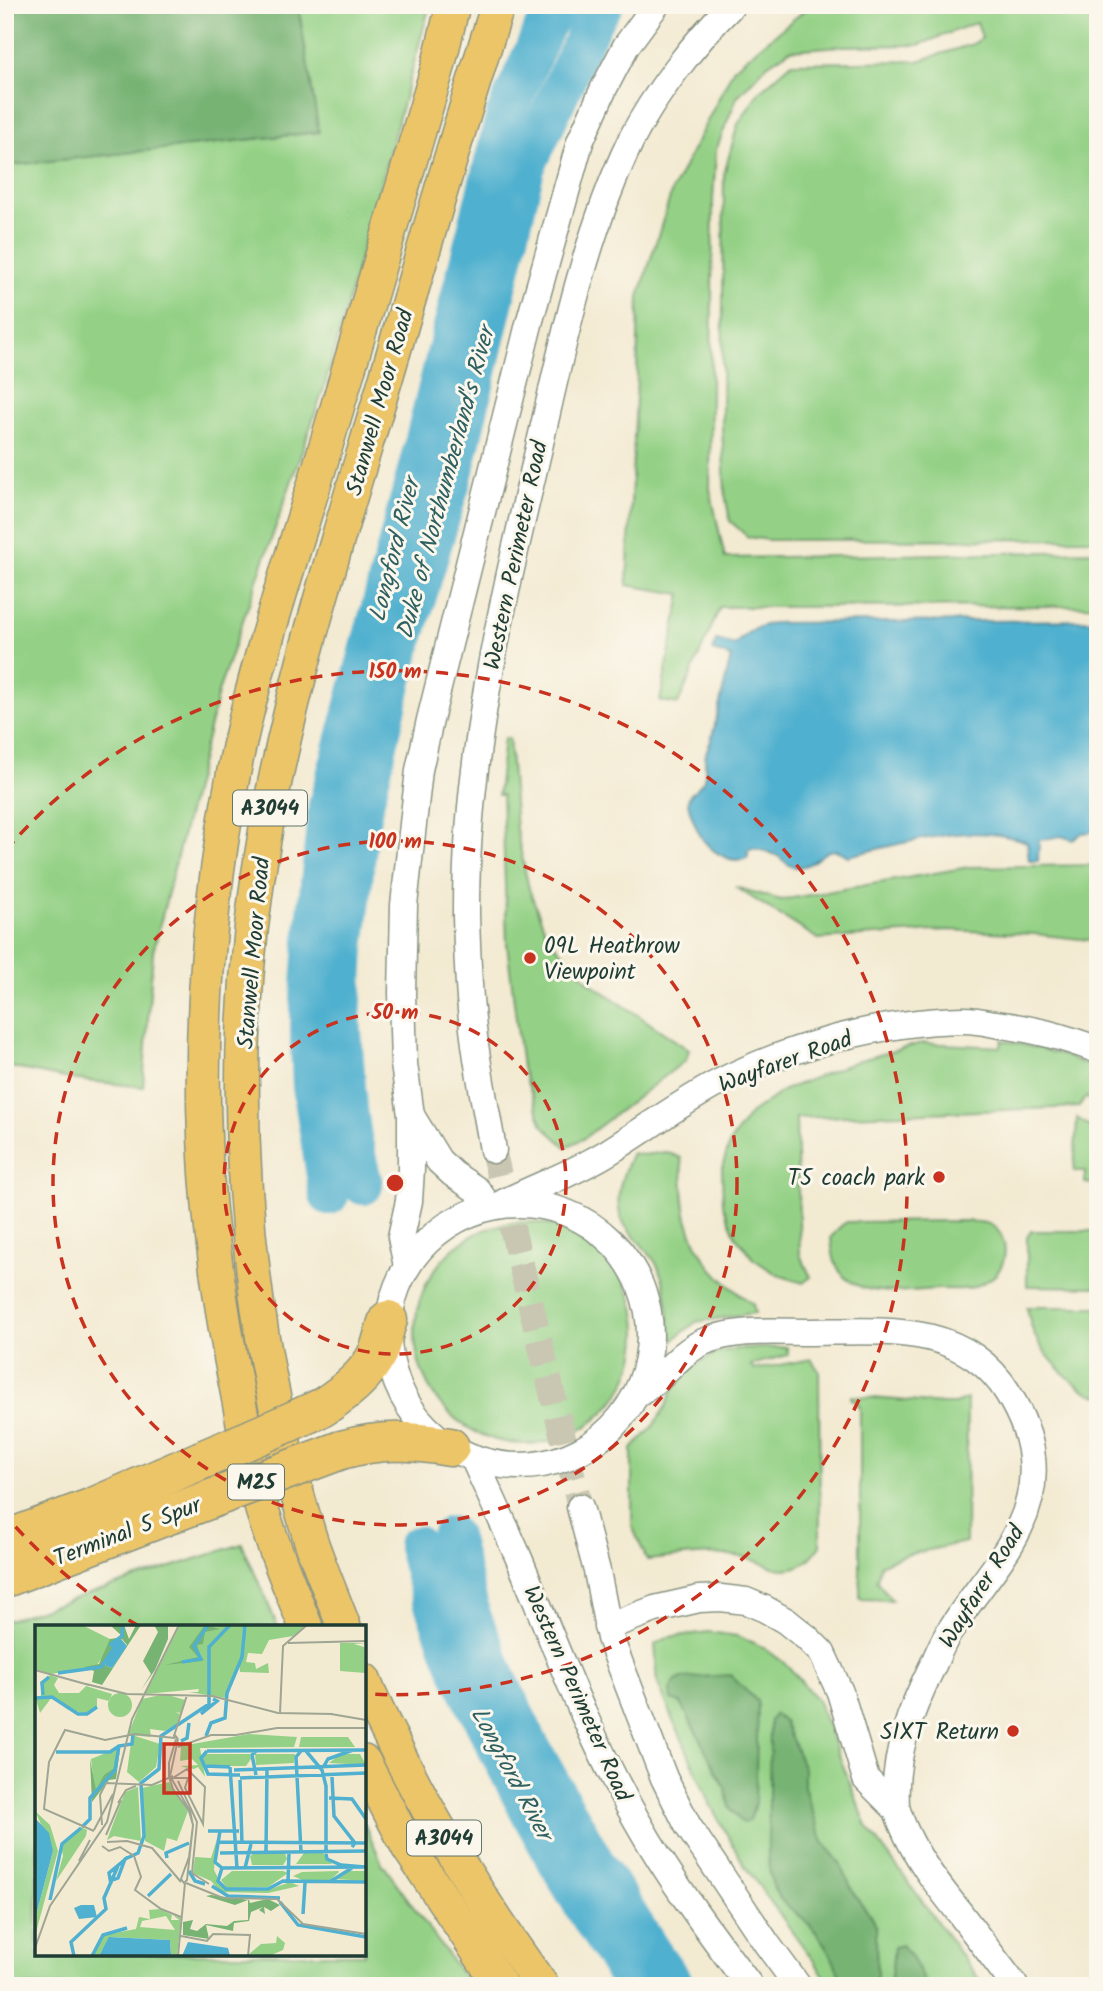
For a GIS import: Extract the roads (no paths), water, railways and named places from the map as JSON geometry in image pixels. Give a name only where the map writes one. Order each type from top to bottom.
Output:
[{"type":"highway","name":"Terminal 5 Spur","points":[[5,1540],[93,1507],[290,1423],[323,1406],[348,1390],[366,1370],[377,1353],[388,1320]]},
{"type":"highway","name":"Terminal 5 Spur","points":[[5,1578],[341,1450],[368,1443],[418,1441],[462,1453]]},
{"type":"main road","name":"Stanwell Moor Road","points":[[305,1625],[265,1519],[251,1463],[216,1272],[208,1190],[204,1078],[206,990],[212,915],[234,770],[252,696],[279,596],[438,67],[453,5]]},
{"type":"main road","name":"Stanwell Moor Road","points":[[343,1625],[312,1543],[290,1466],[256,1298],[246,1205],[242,1112],[247,971],[266,828],[295,695],[430,225],[498,5]]},
{"type":"main road","name":"A3044","points":[[366,1684],[405,1768],[458,1864],[542,1986]]},
{"type":"main road","name":"A3044","points":[[366,1766],[408,1847],[501,1986]]},
{"type":"street","name":"Western Perimeter Road","points":[[407,1266],[401,1237],[409,1201],[411,1169],[411,1115],[404,1064],[402,993],[404,905],[419,770],[429,720],[530,320],[580,142],[626,46],[656,5]]},
{"type":"street","name":"Western Perimeter Road","points":[[493,1150],[471,1019],[466,917],[469,815],[487,679],[568,324],[603,205],[650,105],[710,28],[732,5]]},
{"type":"street","name":"Wayfarer Road","points":[[462,1453],[426,1429],[407,1405],[394,1379],[388,1350],[388,1320],[397,1283],[428,1239],[457,1219],[565,1175],[610,1152],[679,1106],[744,1070],[848,1036],[892,1027],[965,1020],[1029,1028],[1098,1050]]},
{"type":"street","name":"Western Perimeter Road","points":[[411,1115],[439,1161],[494,1206]]},
{"type":"street","points":[[462,1453],[497,1464],[520,1466],[543,1464],[587,1447],[606,1433],[622,1416],[644,1375],[649,1353],[647,1307],[630,1265],[616,1247],[596,1229],[574,1216],[550,1207],[524,1204],[494,1206]]},
{"type":"street","name":"Wayfarer Road","points":[[635,1396],[657,1380],[683,1355],[702,1343],[723,1336],[757,1332],[899,1331],[923,1335],[951,1344],[978,1360],[1000,1380],[1018,1409],[1029,1436],[1033,1461],[1028,1507],[1020,1529],[978,1594],[950,1631],[923,1685],[901,1747],[896,1773],[896,1809],[927,1872],[1015,1986]]},
{"type":"street","name":"Western Perimeter Road","points":[[462,1453],[519,1558],[563,1669],[596,1742],[636,1819],[688,1903],[750,1986]]},
{"type":"street","name":"Western Perimeter Road","points":[[580,1507],[597,1571],[607,1627],[664,1778],[688,1826],[798,1986]]},
{"type":"street","points":[[607,1627],[655,1609],[699,1599],[720,1598],[746,1601],[786,1620],[822,1653],[840,1692],[866,1779],[896,1809]]},
{"type":"water","points":[[1098,620],[1098,831],[1082,833],[1073,840],[1061,836],[1039,840],[1038,861],[1029,861],[1027,842],[1005,836],[961,834],[915,840],[848,856],[833,850],[827,851],[813,862],[795,867],[773,854],[752,848],[748,851],[748,857],[743,859],[725,857],[705,842],[700,834],[688,801],[705,777],[706,754],[731,657],[713,651],[716,640],[735,645],[752,631],[772,623]]},
{"type":"waterway","name":"Longford River","points":[[329,1195],[312,1086],[310,1044],[314,943],[328,806],[417,472],[506,114],[545,26],[559,5]]},
{"type":"waterway","name":"Duke of Northumberland's River","points":[[363,1185],[347,1102],[341,1017],[345,948],[360,820],[398,659],[452,478],[525,168],[593,20],[603,5]]},
{"type":"waterway","name":"Duke of Northumberland's River","points":[[451,1536],[471,1616],[528,1743],[595,1863],[675,1986]]},
{"type":"waterway","name":"Longford River","points":[[417,1546],[443,1629],[490,1733],[565,1875],[635,1986]]},
{"type":"tunnel","points":[[493,1150],[580,1507]]},
{"type":"place","name":"09L Heathrow Viewpoint","points":[[530,958]]},
{"type":"place","name":"T5 coach park","points":[[939,1177]]},
{"type":"place","name":"SIXT Return","points":[[1013,1731]]}]
